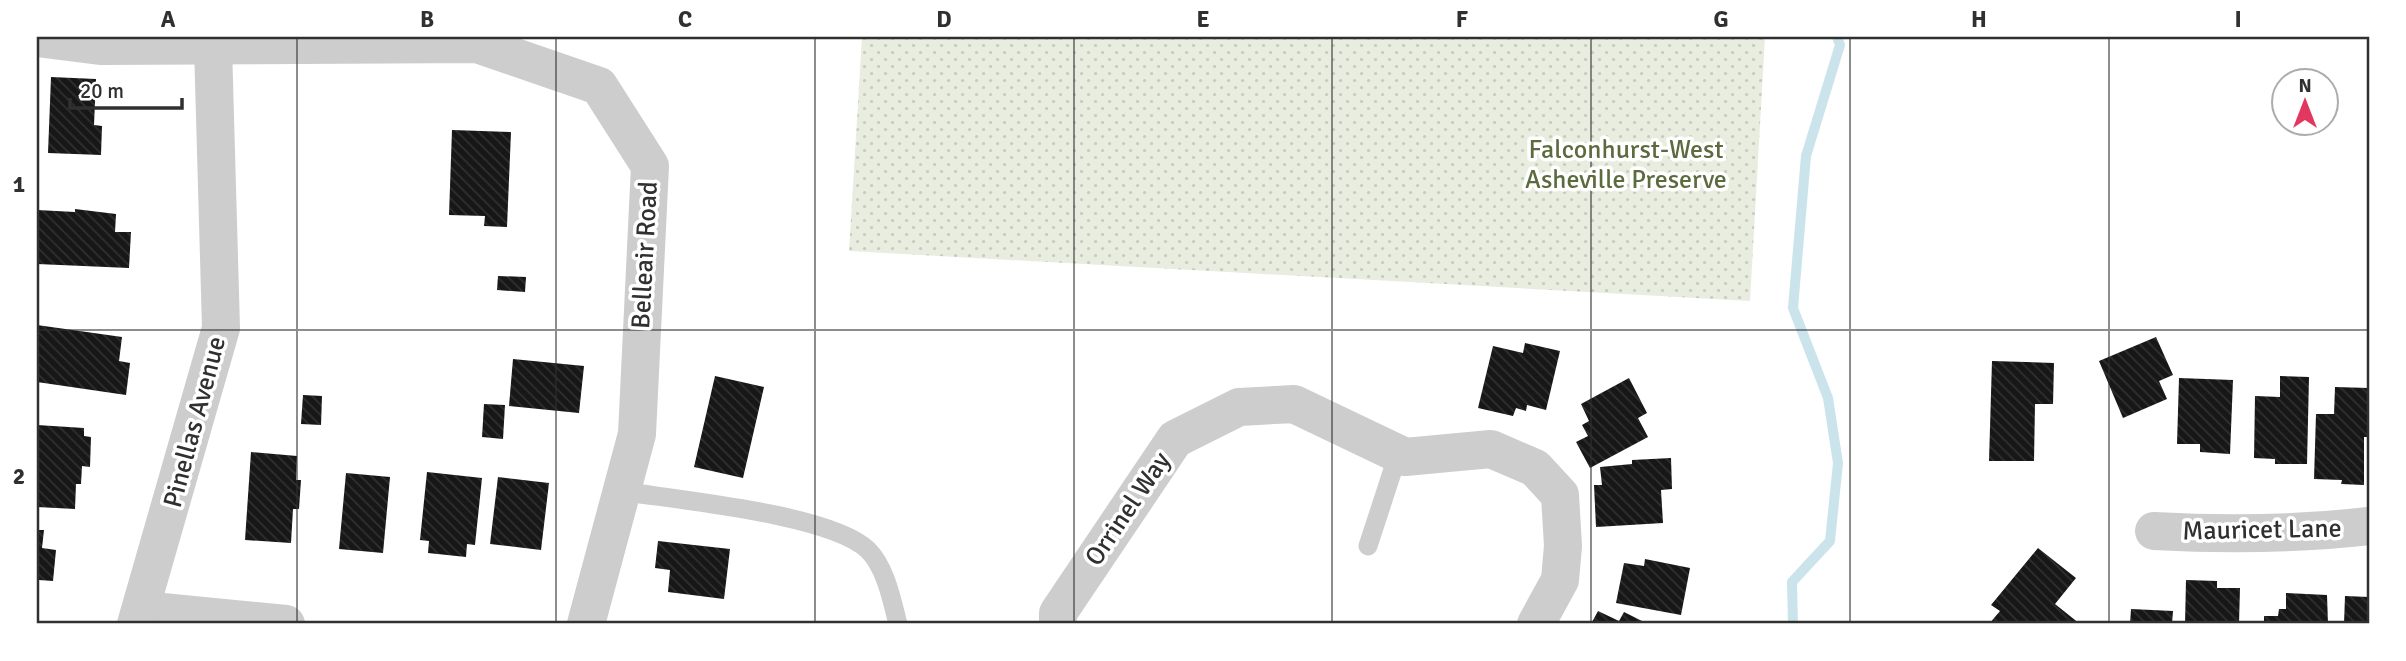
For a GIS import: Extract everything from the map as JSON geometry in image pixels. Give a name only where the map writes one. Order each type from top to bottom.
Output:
[{"type":"street","name":"Belleair Road","points":[[37,38],[100,46],[477,44],[599,86],[650,166],[637,434],[586,624]]},
{"type":"street","name":"Pinellas Avenue","points":[[139,617],[221,328],[213,46]]},
{"type":"street","name":"Orrinel Way","points":[[1058,624],[1058,613],[1175,439],[1238,407],[1294,404],[1405,457],[1490,449],[1535,468],[1560,495],[1563,546],[1560,580],[1536,624]]},
{"type":"street","name":"Mauricet Lane","points":[[2154,531],[2204,534],[2298,533],[2369,526]]},
{"type":"street","points":[[139,617],[286,624]]},
{"type":"lane","points":[[1368,546],[1398,454]]},
{"type":"lane","points":[[621,491],[792,519],[848,535],[869,552],[880,570],[898,624]]},
{"type":"green space","name":"Falconhurst-West Asheville Preserve","points":[[862,37],[1765,37],[1750,301],[849,251]]},
{"type":"building","points":[[51,77],[96,79],[94,125],[102,126],[101,155],[48,153]]},
{"type":"building","points":[[452,130],[511,132],[507,227],[484,226],[485,216],[449,215]]},
{"type":"building","points":[[75,209],[116,214],[115,232],[131,232],[129,268],[37,264],[37,210],[75,212]]},
{"type":"building","points":[[498,276],[526,277],[525,292],[497,290]]},
{"type":"building","points":[[37,325],[122,337],[119,361],[130,363],[126,395],[37,382]]},
{"type":"building","points":[[2156,337],[2173,375],[2159,381],[2167,399],[2123,418],[2099,361]]},
{"type":"building","points":[[1525,343],[1560,351],[1546,410],[1527,405],[1526,411],[1516,408],[1513,416],[1478,408],[1493,346],[1523,353]]},
{"type":"building","points":[[513,359],[584,366],[579,413],[509,406]]},
{"type":"building","points":[[1992,361],[2054,363],[2053,404],[2035,404],[2034,461],[1989,461]]},
{"type":"building","points":[[715,376],[764,387],[743,478],[694,467]]},
{"type":"building","points":[[2280,376],[2309,377],[2307,464],[2275,464],[2275,459],[2254,458],[2255,396],[2280,397]]},
{"type":"building","points":[[1629,378],[1647,413],[1638,418],[1648,437],[1590,468],[1576,442],[1588,436],[1582,425],[1589,421],[1581,404]]},
{"type":"building","points":[[2179,378],[2233,380],[2230,454],[2200,452],[2200,444],[2177,444]]},
{"type":"building","points":[[2335,387],[2369,388],[2369,437],[2364,437],[2364,485],[2341,484],[2342,480],[2314,479],[2316,414],[2334,414]]},
{"type":"building","points":[[303,395],[322,396],[321,425],[301,424]]},
{"type":"building","points":[[484,404],[505,405],[503,439],[482,437]]},
{"type":"building","points":[[37,425],[84,428],[84,436],[91,437],[90,467],[82,466],[81,484],[76,484],[75,509],[37,507]]},
{"type":"building","points":[[251,452],[297,456],[296,480],[301,480],[299,509],[293,509],[291,543],[245,540]]},
{"type":"building","points":[[1671,458],[1672,489],[1661,490],[1663,523],[1596,527],[1594,485],[1602,485],[1600,467],[1632,464],[1632,460]]},
{"type":"building","points":[[427,472],[482,478],[475,545],[467,544],[466,557],[428,553],[429,541],[420,540]]},
{"type":"building","points":[[346,473],[390,477],[383,553],[339,549]]},
{"type":"building","points":[[498,477],[549,483],[541,550],[490,544]]},
{"type":"building","points":[[37,530],[44,530],[42,548],[56,550],[53,581],[39,580],[39,585]]},
{"type":"building","points":[[658,541],[730,549],[724,599],[668,592],[670,570],[655,568]]},
{"type":"building","points":[[2038,548],[2076,578],[2055,604],[2080,624],[1989,624],[2000,611],[1991,605]]},
{"type":"building","points":[[1645,559],[1690,568],[1681,615],[1616,603],[1624,563],[1644,566]]},
{"type":"building","points":[[2186,580],[2217,581],[2217,588],[2240,588],[2239,624],[2185,624]]},
{"type":"building","points":[[2286,593],[2327,595],[2328,624],[2264,624],[2264,616],[2278,616],[2279,609],[2286,609]]},
{"type":"building","points":[[2345,596],[2369,597],[2369,624],[2344,624]]},
{"type":"building","points":[[2131,609],[2173,611],[2172,624],[2130,624]]},
{"type":"building","points":[[1598,611],[1619,621],[1624,612],[1648,624],[1591,624]]},
{"type":"waterway","points":[[1793,624],[1792,582],[1830,541],[1838,463],[1828,398],[1793,308],[1806,156],[1840,45],[1837,37]]}]
